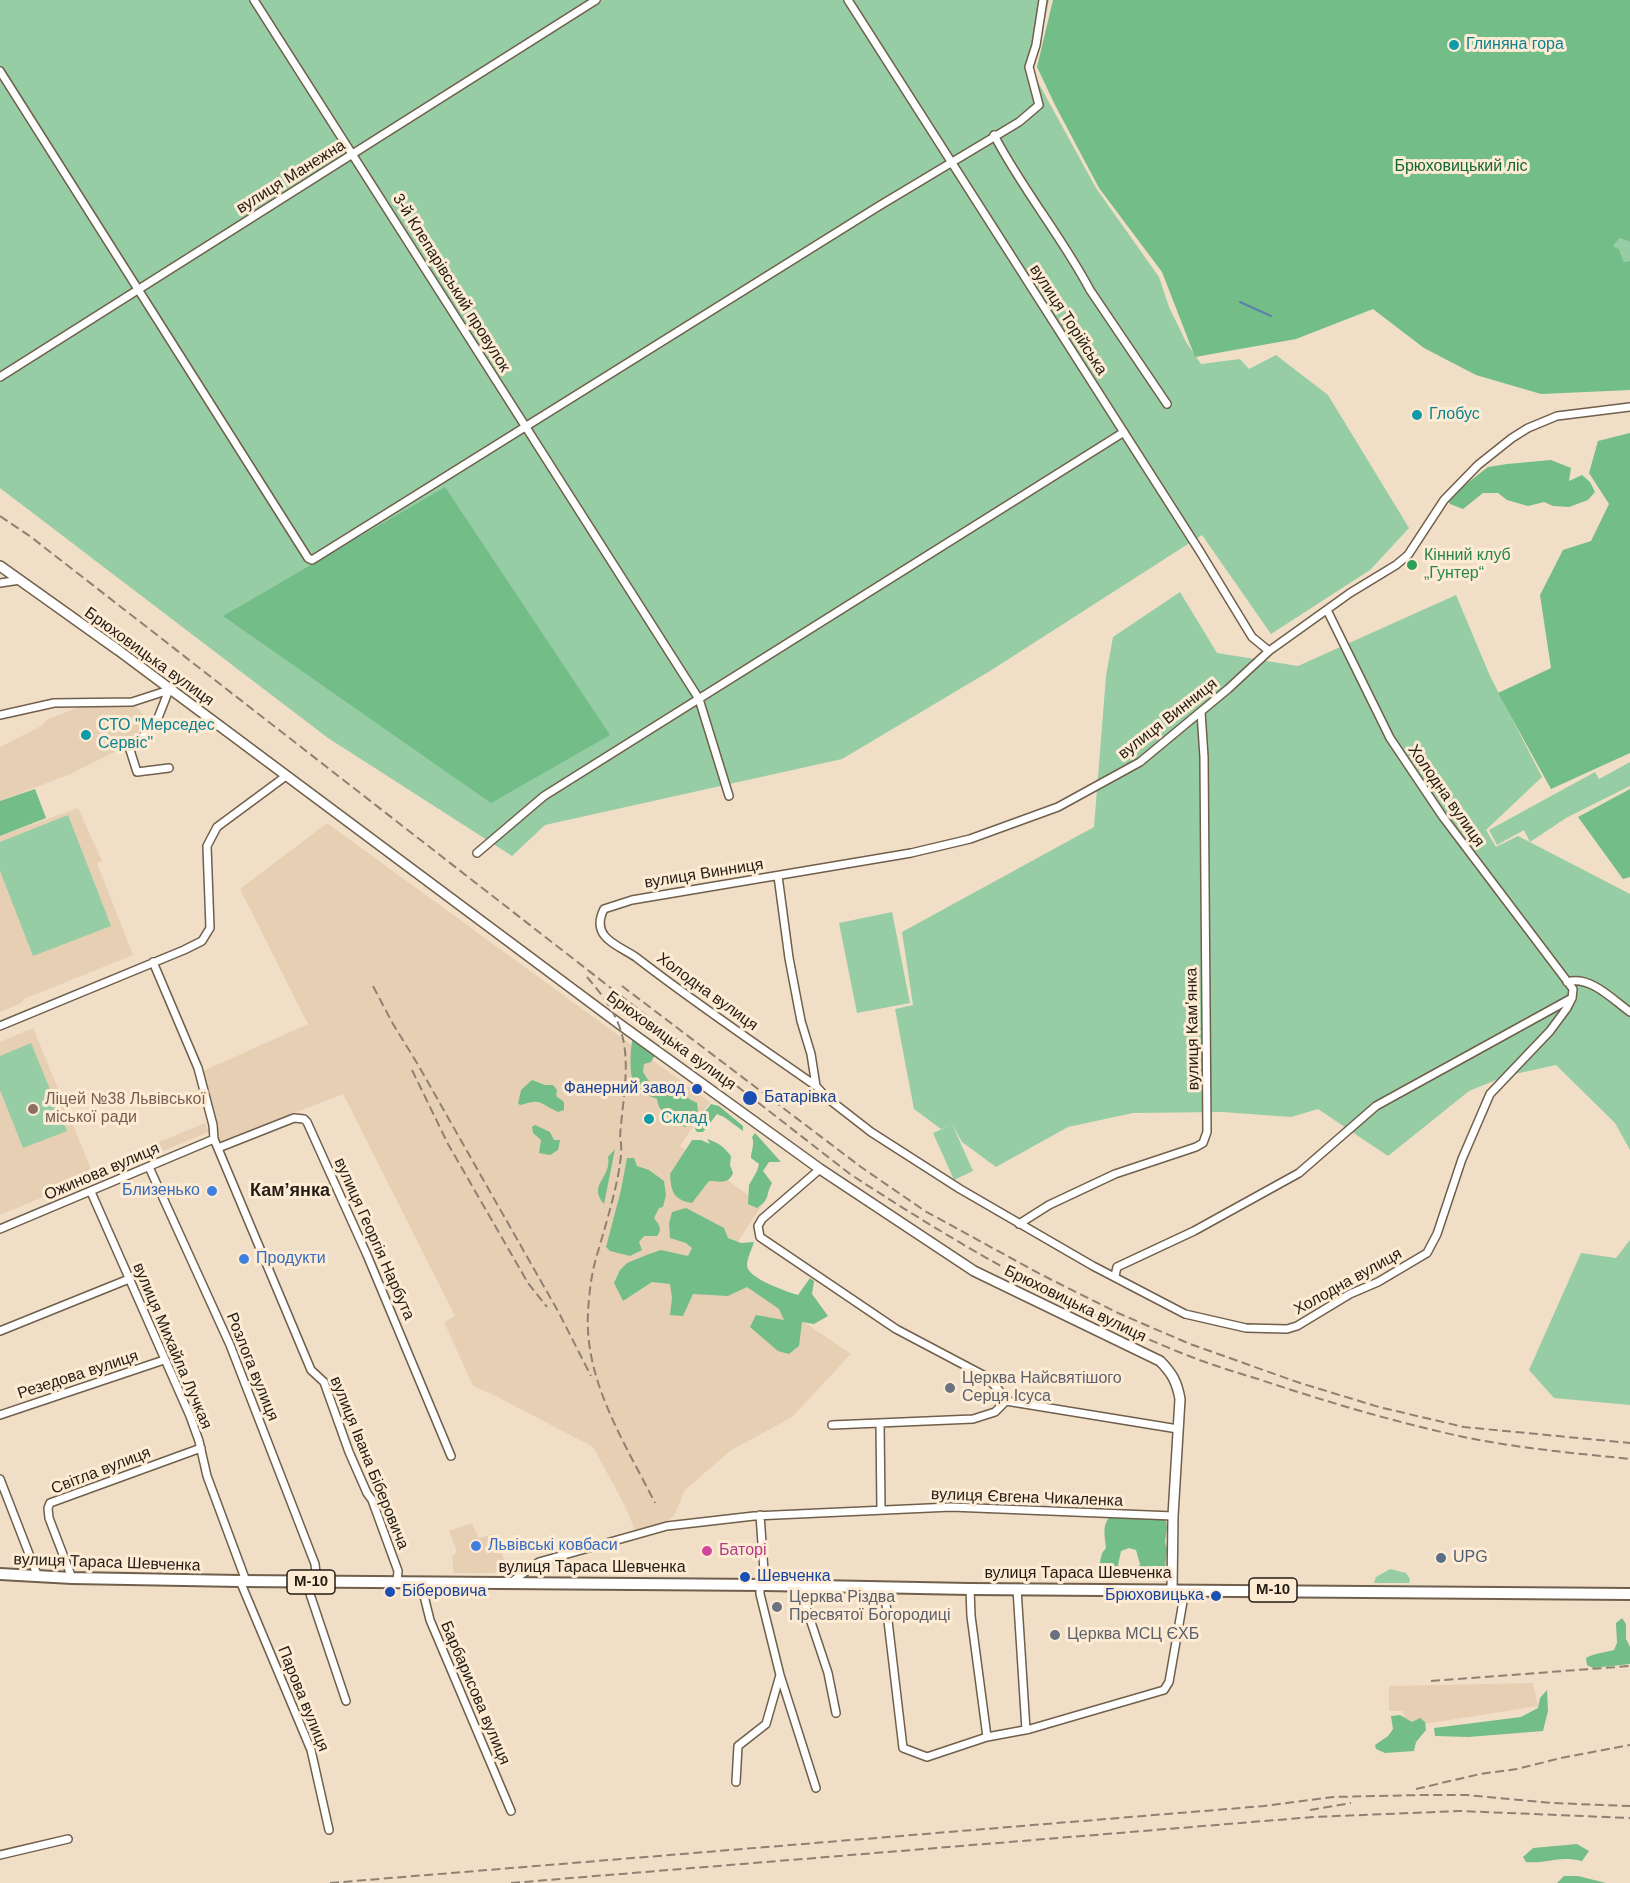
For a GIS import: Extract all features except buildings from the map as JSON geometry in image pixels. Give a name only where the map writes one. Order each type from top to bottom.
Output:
[{"type":"main road","name":"Брюховицька вулиця","points":[[0,566],[118,650],[618,1023],[820,1169],[974,1271],[1160,1361],[1176,1382],[1180,1399],[1173,1516],[1172,1590]]},
{"type":"main road","name":"вулиця Тараса Шевченка","points":[[0,1574],[72,1578],[313,1582],[1630,1594]]},
{"type":"street","name":"3-й Клепарівський провулок","points":[[254,0],[699,699],[729,796]]},
{"type":"street","name":"вулиця Манежна","points":[[0,377],[596,0]]},
{"type":"street","name":"вулиця Торійська","points":[[848,0],[1252,637],[1269,651]]},
{"type":"street","points":[[0,71],[308,558],[312,560],[1018,122],[1039,105],[1029,67],[1036,45],[1043,0]]},
{"type":"street","points":[[994,135],[1040,212],[1167,404]]},
{"type":"street","name":"вулиця Винниця","points":[[604,909],[632,900],[911,853],[970,839],[1058,807],[1140,762],[1201,712],[1269,651],[1408,555],[1444,500],[1494,451],[1528,428],[1557,416],[1630,407]]},
{"type":"street","points":[[477,853],[544,796],[1124,432]]},
{"type":"street","points":[[0,583],[20,580]]},
{"type":"street","name":"Холодна вулиця","points":[[604,909],[601,915],[601,929],[608,939],[816,1086],[826,1097],[871,1132],[960,1189],[1093,1266],[1185,1314],[1246,1328],[1291,1329],[1427,1253],[1437,1234],[1462,1159],[1490,1094],[1550,1031],[1572,998],[1573,989],[1443,817],[1390,738],[1327,610]]},
{"type":"street","points":[[0,715],[54,703],[132,702],[169,690]]},
{"type":"street","points":[[169,690],[156,723],[129,750],[137,772],[169,768]]},
{"type":"street","name":"вулиця Камʼянка","points":[[1019,1224],[1041,1209],[1115,1174],[1196,1147],[1203,1143],[1207,1132],[1204,757],[1201,712]]},
{"type":"street","points":[[0,1026],[153,963],[202,940],[210,928],[207,846],[216,827],[286,776]]},
{"type":"street","points":[[778,876],[789,958],[816,1086]]},
{"type":"street","name":"вулиця Івана Біберовича","points":[[153,963],[198,1068],[213,1125],[214,1138],[311,1370],[324,1382],[349,1452],[372,1500],[398,1570],[397,1582]]},
{"type":"street","points":[[1567,982],[1576,980],[1587,982],[1630,1012]]},
{"type":"street","points":[[1114,1276],[1117,1267],[1194,1231],[1299,1173],[1376,1107],[1572,998]]},
{"type":"street","name":"вулиця Георгія Нарбута","points":[[218,1148],[294,1118],[304,1119],[307,1122],[367,1255],[451,1456]]},
{"type":"street","name":"Ожинова вулиця","points":[[0,1229],[214,1138]]},
{"type":"street","name":"Розлога вулиця","points":[[149,1167],[230,1345],[315,1564],[313,1582],[309,1591],[346,1701]]},
{"type":"street","points":[[820,1169],[762,1219],[758,1226],[760,1237],[896,1329],[985,1376],[1006,1401],[1178,1430]]},
{"type":"street","name":"вулиця Михайла Лучкая","points":[[91,1192],[190,1416],[201,1448],[207,1476],[243,1581]]},
{"type":"street","points":[[0,1331],[129,1279]]},
{"type":"street","name":"Резедова вулиця","points":[[0,1414],[164,1360]]},
{"type":"street","points":[[832,1425],[973,1419],[995,1412],[1006,1401]]},
{"type":"street","points":[[880,1423],[881,1510]]},
{"type":"street","name":"Світла вулиця","points":[[72,1578],[49,1518],[50,1503],[201,1448]]},
{"type":"street","points":[[0,1479],[38,1577]]},
{"type":"street","name":"вулиця Євгена Чикаленка","points":[[510,1583],[539,1562],[667,1526],[760,1515],[951,1507],[1173,1516]]},
{"type":"street","points":[[760,1515],[763,1585],[760,1594],[780,1675],[816,1788]]},
{"type":"street","name":"Парова вулиця","points":[[243,1581],[311,1750],[329,1830]]},
{"type":"street","name":"Барбарисова вулиця","points":[[423,1582],[423,1592],[430,1620],[511,1811]]},
{"type":"street","points":[[803,1585],[803,1598],[828,1673],[836,1713]]},
{"type":"street","name":"вулиця Тараса Шевченка","points":[[884,1587],[903,1748],[927,1757],[987,1737],[1026,1730],[1164,1690],[1168,1682],[1185,1590]]},
{"type":"street","points":[[970,1589],[971,1616],[987,1737]]},
{"type":"street","points":[[1017,1589],[1026,1730]]},
{"type":"street","points":[[736,1782],[738,1746],[766,1724],[780,1675]]},
{"type":"street","points":[[0,1855],[68,1839]]},
{"type":"shaded area","points":[[81,706],[137,707],[148,721],[148,725],[129,745],[70,774],[0,801],[0,747],[43,725],[46,720]]},
{"type":"shaded area","points":[[78,808],[102,861],[97,863],[133,955],[24,999],[21,1003],[0,1012],[0,836]]},
{"type":"shaded area","points":[[327,823],[710,1102],[680,1146],[762,1205],[722,1266],[851,1354],[792,1417],[730,1451],[685,1490],[674,1516],[662,1524],[635,1530],[625,1506],[593,1447],[473,1386],[444,1322],[455,1316],[343,1094],[219,1142],[201,1072],[308,1024],[240,889]]},
{"type":"shaded area","name":"Ліцей №38 Львівської міської ради","points":[[33,1028],[94,1176],[0,1215],[0,1042]]},
{"type":"shaded area","points":[[205,1123],[209,1132],[156,1154],[152,1145]]},
{"type":"shaded area","name":"Львівські ковбаси","points":[[472,1523],[479,1538],[493,1534],[506,1564],[500,1573],[454,1573],[452,1556],[457,1552],[449,1531]]},
{"type":"shaded area","points":[[1533,1683],[1538,1706],[1405,1727],[1403,1711],[1389,1711],[1389,1686]]},
{"type":"green space","points":[[0,0],[1049,0],[1033,73],[1096,188],[1159,277],[1169,307],[1186,342],[1201,364],[1240,359],[1249,369],[1276,355],[1328,395],[1409,528],[1370,570],[1271,634],[1202,535],[990,671],[842,759],[545,825],[512,856],[328,738],[0,488]]},
{"type":"green space","name":"Брюховицький ліс","points":[[1053,0],[1630,0],[1630,242],[1620,238],[1613,246],[1619,249],[1624,262],[1630,261],[1630,390],[1541,394],[1476,375],[1424,348],[1373,309],[1296,339],[1195,357],[1162,272],[1099,188],[1037,67]]},
{"type":"green space","points":[[1620,238],[1630,242],[1630,261],[1624,262],[1619,249],[1613,246]]},
{"type":"green space","points":[[1630,433],[1630,753],[1551,789],[1498,693],[1551,668],[1540,595],[1563,550],[1591,541],[1609,504],[1589,473],[1598,441]]},
{"type":"green space","points":[[1551,460],[1571,468],[1569,481],[1582,475],[1590,482],[1595,492],[1588,500],[1569,507],[1553,506],[1544,502],[1528,506],[1507,500],[1498,493],[1483,493],[1463,509],[1450,504],[1447,499],[1488,467]]},
{"type":"green space","points":[[445,487],[610,735],[491,803],[223,616]]},
{"type":"green space","points":[[1180,592],[1217,653],[1298,666],[1456,595],[1490,676],[1542,777],[1486,830],[1496,847],[1518,836],[1630,894],[1630,1150],[1615,1123],[1556,1065],[1506,1076],[1469,1091],[1388,1156],[1318,1109],[1291,1117],[1222,1112],[1133,1113],[1068,1127],[996,1167],[962,1142],[952,1124],[973,1171],[954,1180],[933,1133],[951,1125],[941,1129],[914,1109],[895,1009],[913,1005],[902,932],[1094,827],[1106,676],[1113,637]]},
{"type":"green space","points":[[1630,762],[1630,786],[1566,818],[1530,842],[1524,830],[1497,845],[1489,830],[1595,772],[1599,779]]},
{"type":"green space","points":[[35,789],[46,818],[0,836],[0,801]]},
{"type":"green space","points":[[1630,789],[1630,877],[1623,879],[1578,817]]},
{"type":"green space","points":[[68,815],[111,926],[33,956],[0,871],[0,842]]},
{"type":"green space","points":[[892,912],[910,1003],[857,1013],[839,923]]},
{"type":"green space","points":[[633,1037],[655,1055],[651,1062],[644,1064],[643,1072],[652,1086],[686,1091],[689,1099],[697,1103],[698,1111],[686,1127],[678,1125],[677,1121],[664,1113],[657,1099],[642,1093],[635,1087],[631,1062]]},
{"type":"green space","points":[[31,1043],[67,1131],[23,1148],[0,1090],[0,1056]]},
{"type":"green space","points":[[532,1080],[545,1085],[553,1085],[557,1090],[556,1096],[564,1102],[564,1110],[558,1112],[537,1102],[518,1104],[521,1090]]},
{"type":"green space","points":[[711,1104],[719,1106],[743,1126],[743,1131],[717,1114],[703,1132],[697,1132],[695,1129],[699,1119]]},
{"type":"green space","points":[[535,1125],[550,1132],[554,1140],[560,1140],[558,1150],[550,1155],[539,1153],[541,1140],[533,1133],[532,1127]]},
{"type":"green space","points":[[755,1133],[781,1162],[769,1162],[763,1171],[772,1183],[766,1199],[757,1208],[748,1204],[749,1185],[759,1164],[751,1158],[752,1137]]},
{"type":"green space","points":[[707,1139],[720,1145],[731,1156],[730,1165],[733,1173],[726,1181],[709,1181],[692,1203],[686,1202],[674,1194],[670,1174],[692,1140],[701,1140],[710,1144]]},
{"type":"green space","points":[[615,1149],[604,1204],[599,1197],[599,1186],[607,1170],[608,1157]]},
{"type":"green space","points":[[627,1158],[634,1158],[637,1166],[649,1170],[664,1181],[666,1195],[663,1207],[659,1208],[654,1218],[660,1227],[659,1234],[644,1236],[639,1242],[642,1250],[630,1256],[610,1251],[606,1247]]},
{"type":"green space","points":[[686,1208],[724,1228],[728,1238],[741,1243],[754,1242],[747,1265],[748,1270],[760,1279],[798,1295],[810,1278],[814,1281],[812,1294],[828,1316],[814,1324],[802,1322],[799,1346],[789,1354],[778,1351],[750,1327],[756,1315],[784,1320],[779,1309],[747,1287],[728,1296],[693,1294],[683,1316],[670,1315],[672,1298],[670,1284],[652,1282],[623,1301],[614,1283],[620,1270],[627,1263],[661,1250],[688,1256],[692,1248],[686,1243],[670,1238],[669,1224],[672,1212]]},
{"type":"green space","points":[[1630,1240],[1630,1405],[1554,1398],[1529,1370],[1581,1253],[1616,1258]]},
{"type":"green space","points":[[1112,1515],[1160,1517],[1166,1521],[1165,1569],[1160,1575],[1132,1577],[1130,1572],[1138,1570],[1140,1564],[1136,1550],[1129,1548],[1121,1551],[1118,1565],[1121,1570],[1128,1572],[1128,1576],[1112,1578],[1097,1575],[1102,1553],[1106,1548],[1106,1522]]},
{"type":"green space","points":[[1390,1569],[1406,1573],[1410,1579],[1409,1583],[1374,1583],[1376,1577]]},
{"type":"green space","points":[[1622,1618],[1626,1624],[1626,1639],[1630,1647],[1630,1664],[1593,1668],[1587,1665],[1586,1658],[1614,1650],[1617,1643],[1616,1623]]},
{"type":"green space","points":[[1547,1690],[1548,1711],[1543,1731],[1468,1737],[1435,1736],[1434,1728],[1521,1717],[1538,1708],[1540,1698]]},
{"type":"green space","points":[[1400,1715],[1412,1722],[1420,1718],[1425,1722],[1426,1730],[1416,1742],[1414,1751],[1385,1753],[1376,1749],[1375,1745],[1388,1736],[1393,1729],[1391,1716]]},
{"type":"green space","points":[[1577,1844],[1589,1851],[1582,1861],[1559,1859],[1526,1862],[1523,1857],[1533,1848]]},
{"type":"green space","points":[[1564,1876],[1578,1876],[1606,1883],[1557,1883]]},
{"type":"waterway","points":[[1240,302],[1271,316]]},
{"type":"railway","points":[[0,516],[31,537],[850,1174],[973,1250],[1057,1296],[1144,1338],[1206,1362],[1308,1395],[1459,1436],[1544,1450],[1630,1459]]},
{"type":"railway","points":[[587,977],[600,993],[618,1023],[626,1065],[620,1163],[613,1199],[592,1274],[588,1338],[593,1363],[609,1411],[655,1503]]},
{"type":"railway","points":[[373,986],[559,1313],[591,1376]]},
{"type":"railway","points":[[622,986],[861,1167],[925,1211],[1040,1274],[1118,1313],[1190,1344],[1300,1383],[1379,1407],[1464,1427],[1630,1443]]},
{"type":"railway","points":[[412,1070],[448,1144],[528,1283],[547,1307]]},
{"type":"railway","points":[[1431,1681],[1630,1666]]},
{"type":"railway","points":[[1416,1789],[1480,1774],[1517,1769],[1630,1745]]},
{"type":"railway","points":[[330,1883],[1264,1806],[1333,1797],[1467,1795],[1552,1803],[1630,1806]]},
{"type":"railway","points":[[1310,1810],[1351,1803]]},
{"type":"railway","points":[[511,1883],[1313,1817],[1460,1811],[1630,1818]]},
{"type":"place","name":"Глиняна гора","points":[[1454,45]]},
{"type":"place","name":"Глобус","points":[[1417,415]]},
{"type":"place","name":"Кінний клуб „Гунтер“","points":[[1412,565]]},
{"type":"place","name":"СТО \"Мерседес Сервіс\"","points":[[86,735]]},
{"type":"place","name":"Фанерний завод","points":[[697,1089]]},
{"type":"place","name":"Батарівка","points":[[750,1098]]},
{"type":"place","name":"Ліцей №38 Львівської міської ради","points":[[33,1109]]},
{"type":"place","name":"Склад","points":[[649,1119]]},
{"type":"place","name":"Близенько","points":[[212,1191]]},
{"type":"place","name":"Продукти","points":[[244,1259]]},
{"type":"place","name":"Церква Найсвятішого Серця Ісуса","points":[[950,1388]]},
{"type":"place","name":"Львівські ковбаси","points":[[476,1546]]},
{"type":"place","name":"Баторі","points":[[707,1551]]},
{"type":"place","name":"UPG","points":[[1441,1558]]},
{"type":"place","name":"Шевченка","points":[[745,1577]]},
{"type":"place","name":"Біберовича","points":[[390,1592]]},
{"type":"place","name":"Брюховицька","points":[[1216,1596]]},
{"type":"place","name":"Церква Різдва Пресвятої Богородиці","points":[[777,1607]]},
{"type":"place","name":"Церква МСЦ ЄХБ","points":[[1055,1635]]},
{"type":"district","name":"Кам’янка","points":[[290,1191]]}]
